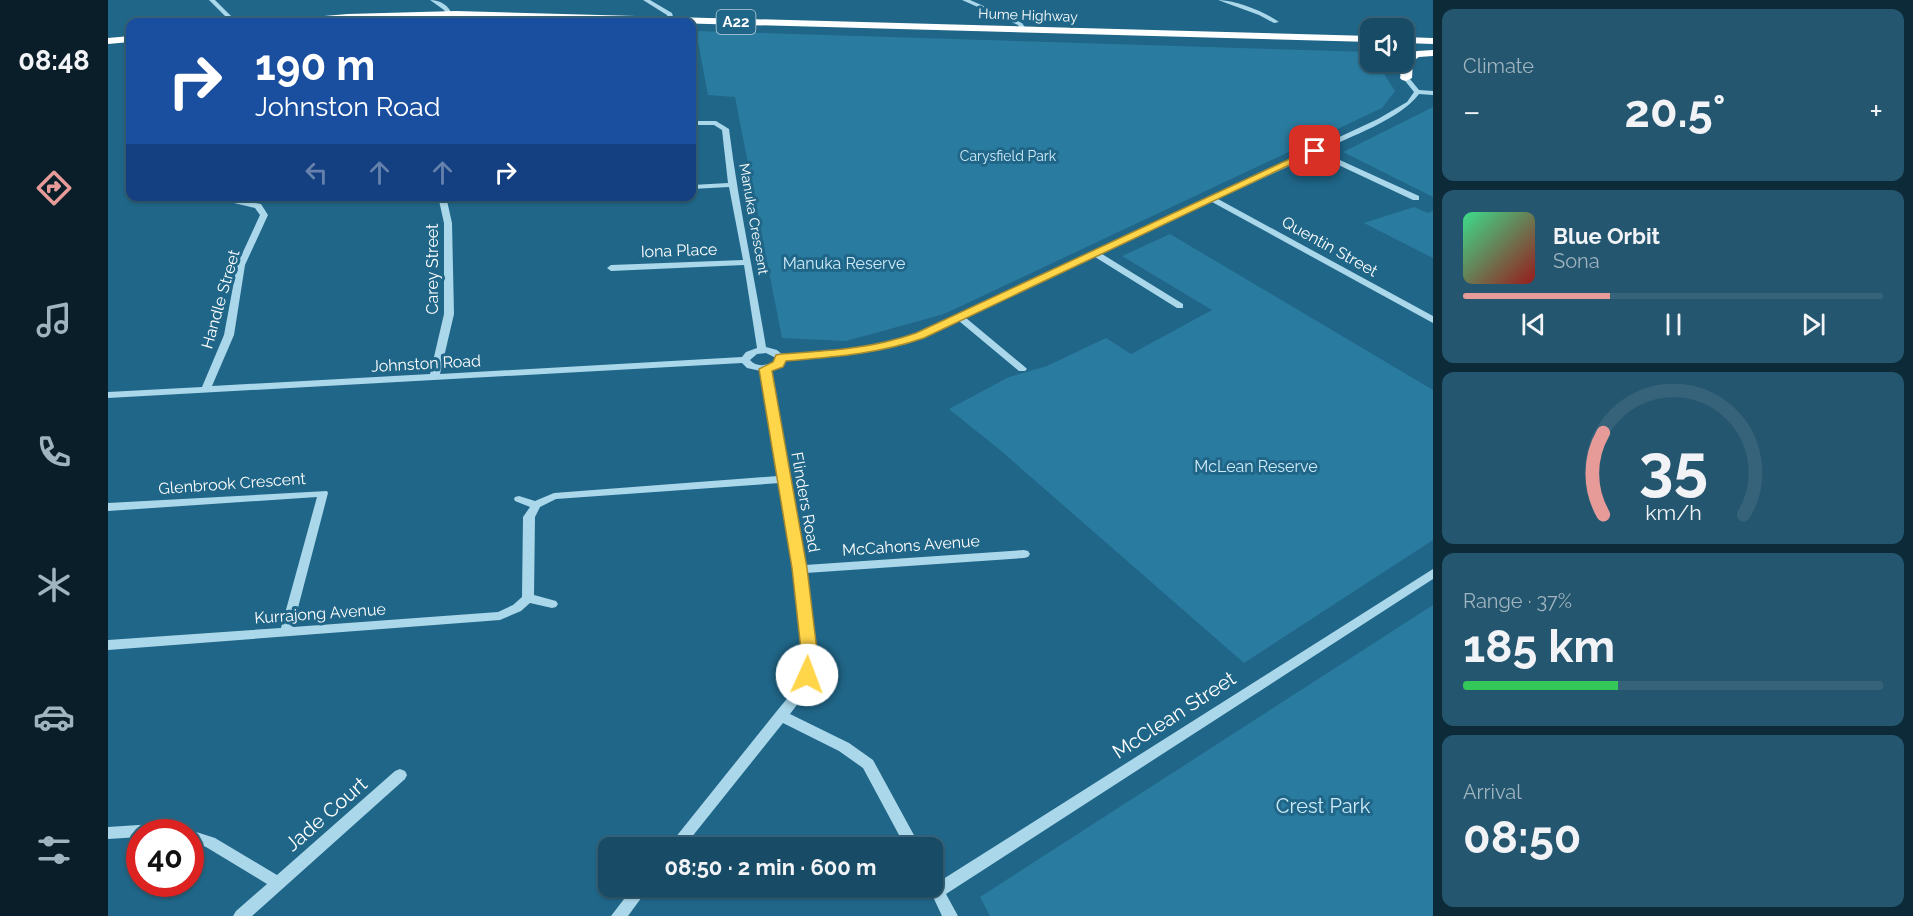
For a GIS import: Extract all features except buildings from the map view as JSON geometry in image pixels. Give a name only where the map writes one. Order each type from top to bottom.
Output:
[{"type":"highway","name":"Hume Highway","points":[[335,18],[447,16],[559,18]]},
{"type":"highway","name":"Hume Highway","points":[[416,18],[447,16],[484,18]]},
{"type":"highway","name":"Hume Highway","points":[[696,21],[1360,39]]},
{"type":"highway","name":"Hume Highway","points":[[696,26],[1360,47]]},
{"type":"highway","points":[[108,41],[126,39]]},
{"type":"highway","points":[[1414,40],[1433,41]]},
{"type":"highway","points":[[108,47],[126,45]]},
{"type":"highway","points":[[1414,49],[1433,51]]},
{"type":"highway","points":[[1406,78],[1408,59],[1417,54],[1433,51]]},
{"type":"street","points":[[212,0],[230,18]]},
{"type":"street","points":[[433,0],[447,9],[447,16]]},
{"type":"street","points":[[646,0],[670,14],[671,18]]},
{"type":"street","points":[[965,0],[1020,24],[1024,30]]},
{"type":"street","points":[[1221,0],[1261,14],[1276,22]]},
{"type":"street","points":[[1401,72],[1417,92],[1433,93]]},
{"type":"street","points":[[781,358],[877,349],[907,341],[1315,151],[1401,109],[1417,92]]},
{"type":"street","name":"Manuka Crescent","points":[[696,123],[717,123],[724,127],[732,185],[748,262],[762,350]]},
{"type":"street","points":[[1315,151],[1416,198]]},
{"type":"street","points":[[696,188],[732,185]]},
{"type":"street","name":"Quentin Street","points":[[1213,199],[1433,320]]},
{"type":"street","name":"Handle Street","points":[[206,389],[229,335],[241,265],[264,215],[258,206],[237,201]]},
{"type":"street","name":"Carey Street","points":[[434,377],[449,314],[448,223],[443,201]]},
{"type":"street","points":[[1095,253],[1180,306]]},
{"type":"street","name":"Iona Place","points":[[611,268],[748,262]]},
{"type":"street","points":[[960,318],[1022,369]]},
{"type":"street","points":[[762,350],[776,352],[781,358],[779,364],[765,369],[750,366],[745,360],[749,354],[762,350]]},
{"type":"street","name":"Johnston Road","points":[[108,395],[745,360]]},
{"type":"street","name":"Flinders Road","points":[[683,837],[800,691],[807,675],[810,659],[800,568],[765,369]]},
{"type":"street","points":[[552,604],[528,598],[529,517],[536,505],[554,496],[784,479]]},
{"type":"street","name":"Glenbrook Crescent","points":[[108,507],[323,493],[286,632]]},
{"type":"street","points":[[519,499],[536,505]]},
{"type":"street","name":"McCahons Avenue","points":[[800,568],[1024,555]]},
{"type":"street","name":"McClean Street","points":[[943,882],[1433,573]]},
{"type":"street","name":"Kurrajong Avenue","points":[[108,645],[500,616],[517,608],[528,598]]},
{"type":"street","points":[[781,716],[844,747],[868,764],[908,837]]},
{"type":"street","name":"Jade Court","points":[[241,916],[276,882],[400,775]]},
{"type":"street","points":[[108,833],[126,832]]},
{"type":"street","points":[[204,840],[276,882]]},
{"type":"street","points":[[619,916],[634,897]]},
{"type":"street","points":[[941,897],[950,916]]},
{"type":"green space","name":"Carysfield Park","points":[[696,31],[1360,52],[1360,72],[1383,72],[1395,91],[1382,108],[944,314],[846,341],[782,338],[735,97],[708,95]]},
{"type":"green space","points":[[1433,107],[1433,197],[1343,152]]},
{"type":"green space","points":[[1414,207],[1428,213],[1433,211],[1433,258],[1364,223]]},
{"type":"green space","name":"McLean Reserve","points":[[1170,234],[1433,390],[1433,540],[1244,663],[1000,450],[949,409],[1009,377],[1047,366],[1106,338],[1131,354],[1212,310],[1122,256]]},
{"type":"green space","name":"Crest Park","points":[[1433,605],[1433,916],[990,916],[980,897]]},
{"type":"route","points":[[807,675],[810,659],[800,568],[765,369],[779,364],[781,358],[862,352],[892,346],[920,336],[1315,151]]},
{"type":"park label","name":"Manuka Reserve","points":[[844,263]]}]
